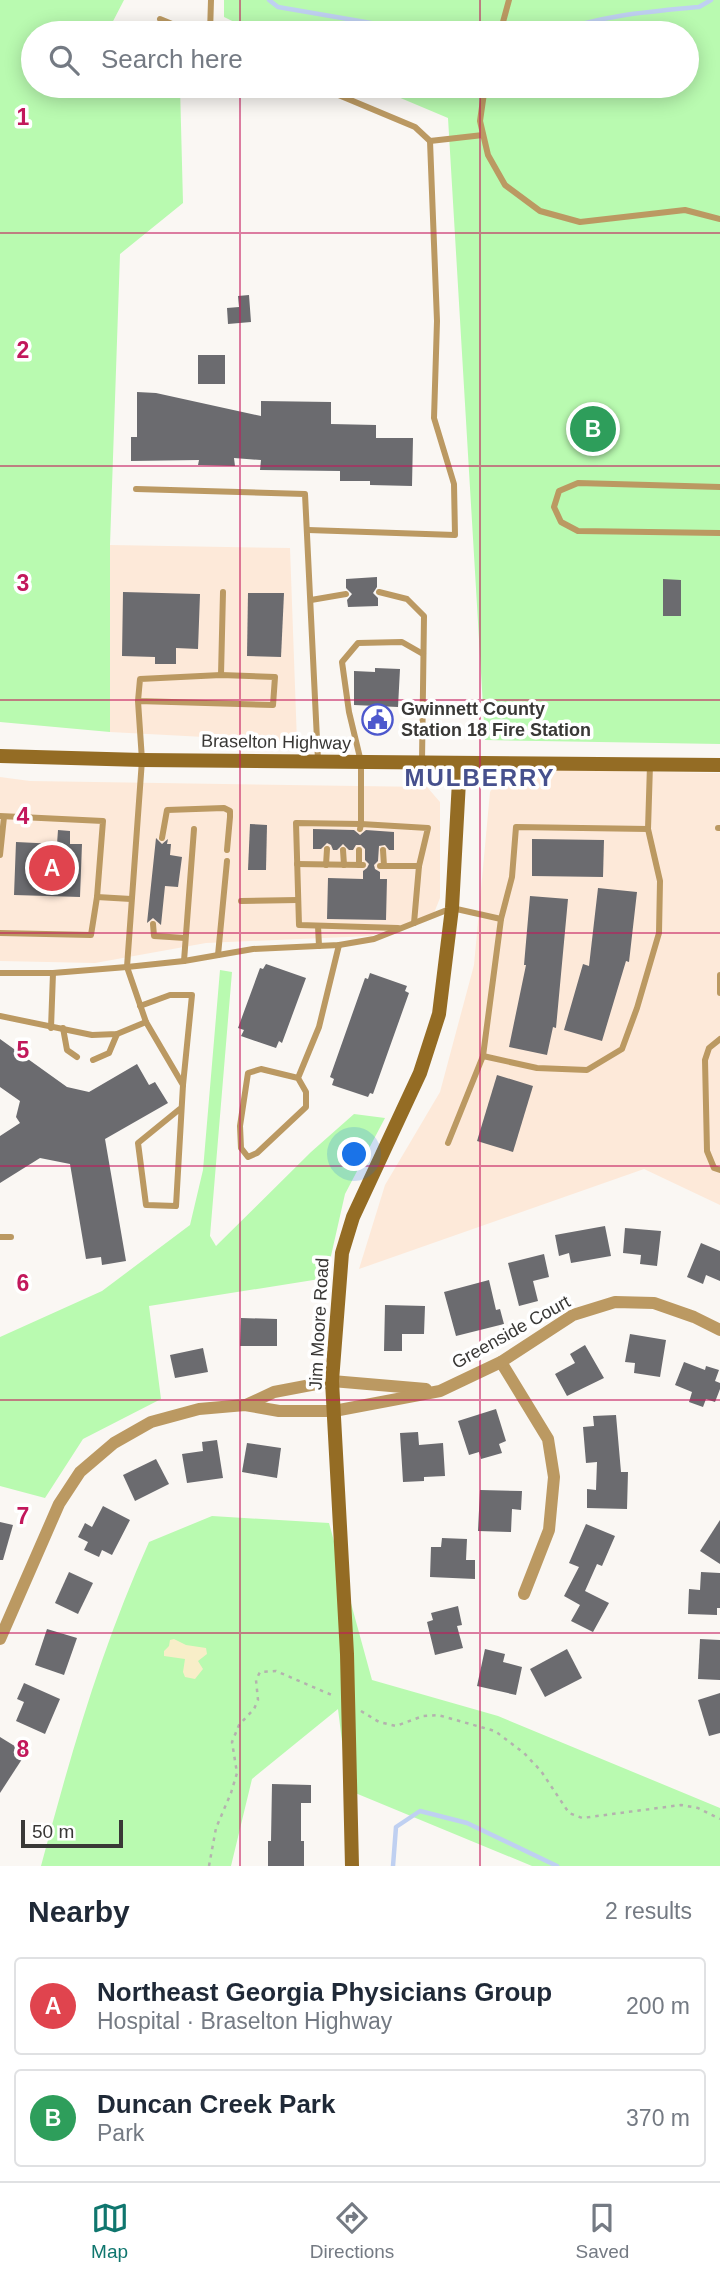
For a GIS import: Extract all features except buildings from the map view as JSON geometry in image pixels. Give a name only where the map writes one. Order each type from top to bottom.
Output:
[{"type":"street","name":"Braselton Highway","points":[[0,756],[142,760],[720,765]]},
{"type":"street","name":"Jim Moore Road","points":[[352,1866],[347,1654],[332,1381],[342,1253],[353,1217],[421,1073],[439,1014],[452,908],[460,763]]},
{"type":"street","name":"Greenside Court","points":[[245,1405],[279,1411],[334,1411],[440,1391],[501,1362],[573,1315],[615,1302],[654,1303],[694,1317],[720,1330]]},
{"type":"street","points":[[501,1362],[548,1439],[554,1477],[549,1530],[523,1594]]},
{"type":"street","name":"Greenside Court","points":[[245,1405],[274,1392],[332,1381],[440,1391]]},
{"type":"street","points":[[0,1639],[59,1504],[80,1472],[114,1443],[151,1422],[199,1409],[245,1405]]},
{"type":"lane","points":[[210,21],[211,0]]},
{"type":"lane","points":[[504,21],[509,0]]},
{"type":"lane","points":[[160,19],[165,21]]},
{"type":"lane","points":[[308,530],[455,535],[454,484],[434,418],[437,321],[430,141],[415,127],[346,98]]},
{"type":"lane","points":[[483,98],[480,121],[488,155],[505,185],[540,211],[580,222],[685,210],[720,219]]},
{"type":"lane","points":[[430,141],[483,135]]},
{"type":"lane","points":[[720,487],[578,483],[559,491],[554,507],[561,522],[578,531],[720,533]]},
{"type":"lane","points":[[136,489],[305,494],[318,762]]},
{"type":"lane","points":[[220,675],[223,592]]},
{"type":"lane","points":[[379,592],[407,598],[424,616],[422,762]]},
{"type":"lane","points":[[311,600],[346,594]]},
{"type":"lane","points":[[361,826],[361,762],[349,712],[342,662],[358,643],[402,642],[423,654]]},
{"type":"lane","points":[[138,701],[273,705],[275,677],[220,675],[140,679],[138,701],[142,760],[127,967],[146,1022],[183,1085]]},
{"type":"lane","points":[[483,1056],[537,1068],[587,1070],[622,1049],[659,933],[660,881],[648,829],[650,765]]},
{"type":"lane","points":[[162,838],[167,810],[224,808],[230,811],[228,850]]},
{"type":"lane","points":[[0,855],[2,817],[103,821],[91,935],[0,933]]},
{"type":"lane","points":[[403,928],[299,925],[296,823],[428,828],[419,866],[414,923]]},
{"type":"lane","points":[[448,1143],[483,1056],[501,919],[512,877],[516,827],[648,829]]},
{"type":"lane","points":[[184,961],[194,828]]},
{"type":"lane","points":[[326,865],[327,849]]},
{"type":"lane","points":[[343,850],[344,865]]},
{"type":"lane","points":[[297,864],[361,865],[359,850]]},
{"type":"lane","points":[[383,850],[382,866],[419,866]]},
{"type":"lane","points":[[218,955],[226,861]]},
{"type":"lane","points":[[97,897],[131,900]]},
{"type":"lane","points":[[241,901],[298,900]]},
{"type":"lane","points":[[0,974],[127,967],[184,961],[253,949],[339,945],[374,939],[452,908],[501,919]]},
{"type":"lane","points":[[152,923],[154,936],[185,938]]},
{"type":"lane","points":[[318,926],[319,946]]},
{"type":"lane","points":[[299,1078],[261,1069],[248,1073],[240,1126],[241,1148],[248,1157],[257,1153],[306,1107],[306,1092],[299,1078],[319,1027],[339,945]]},
{"type":"lane","points":[[51,1028],[53,973]]},
{"type":"lane","points":[[720,975],[720,993]]},
{"type":"lane","points":[[140,1006],[170,995],[192,995],[181,1108],[176,1206],[146,1205],[138,1143],[181,1108]]},
{"type":"lane","points":[[0,1016],[92,1035],[117,1034],[146,1022]]},
{"type":"lane","points":[[63,1028],[67,1050],[78,1057]]},
{"type":"lane","points":[[93,1060],[109,1053],[117,1034]]},
{"type":"lane","points":[[720,1039],[709,1048],[705,1060],[707,1151],[715,1168],[720,1170]]},
{"type":"lane","points":[[0,1237],[11,1237]]},
{"type":"path","points":[[209,1866],[216,1828],[237,1773],[232,1742],[239,1725],[254,1709],[258,1700],[256,1680],[260,1672],[276,1671],[330,1694]]},
{"type":"path","points":[[365,1714],[379,1722],[396,1726],[423,1716],[438,1715],[495,1731],[524,1753],[541,1771],[569,1813],[582,1818],[669,1805],[698,1808],[720,1819]]},
{"type":"shaded area","points":[[110,545],[290,548],[297,742],[110,732]]},
{"type":"shaded area","points":[[505,769],[720,773],[720,1205],[644,1169],[359,1269],[385,1185],[440,1092],[474,965],[490,792]]},
{"type":"shaded area","points":[[0,777],[30,781],[427,787],[440,802],[440,898],[432,918],[370,936],[206,943],[95,963],[0,961]]},
{"type":"green space","points":[[0,0],[124,0],[113,21],[21,21],[21,98],[180,98],[183,203],[120,254],[110,545],[110,732],[0,722]]},
{"type":"green space","points":[[224,0],[720,0],[720,744],[485,740],[448,118],[400,98],[699,98],[699,21],[232,21],[224,17]]},
{"type":"green space","points":[[220,970],[232,972],[210,1236],[216,1246],[311,1152],[354,1114],[385,1118],[345,1194],[326,1278],[149,1306],[161,1399],[83,1439],[45,1498],[0,1486],[0,1337],[102,1291],[190,1225],[203,1170]]},
{"type":"green space","points":[[212,1516],[329,1523],[372,1680],[498,1716],[720,1808],[720,1866],[532,1866],[348,1790],[338,1709],[252,1779],[231,1866],[41,1866],[88,1702],[116,1621],[149,1542]]},
{"type":"sand","points":[[174,1639],[186,1645],[206,1648],[207,1654],[198,1661],[203,1669],[195,1679],[185,1677],[185,1659],[164,1656],[170,1640]]},
{"type":"waterway","points":[[269,0],[278,7],[359,21]]},
{"type":"waterway","points":[[595,21],[699,7],[711,0]]},
{"type":"waterway","points":[[393,1866],[396,1827],[420,1811],[467,1823],[557,1866]]},
{"type":"place","name":"Duncan Creek Park","points":[[593,429]]},
{"type":"place","name":"Gwinnett County Station 18 Fire Station","points":[[378,719]]},
{"type":"place","name":"Northeast Georgia Physicians Group","points":[[52,868]]},
{"type":"district","name":"MULBERRY","points":[[480,778]]}]
